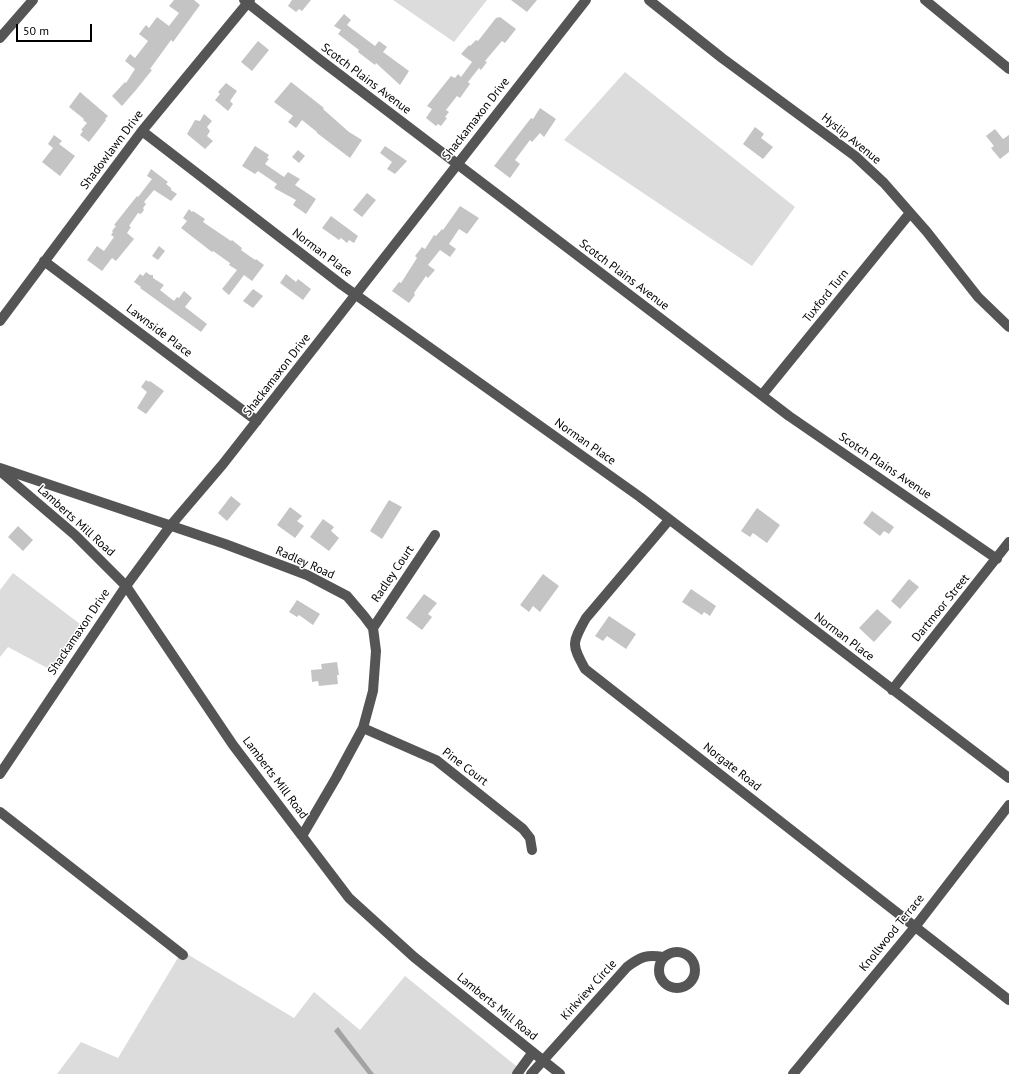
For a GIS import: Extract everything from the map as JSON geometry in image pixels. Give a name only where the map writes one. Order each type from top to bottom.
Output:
[{"type":"street","name":"Shackamaxon Drive","points":[[0,774],[126,586],[171,525],[223,464],[257,421],[586,0]]},
{"type":"street","name":"Hyslip Avenue","points":[[649,0],[722,58],[855,156],[884,183],[978,297],[1009,327]]},
{"type":"street","points":[[925,0],[1009,69]]},
{"type":"street","points":[[0,38],[30,1]]},
{"type":"street","name":"Scotch Plains Avenue","points":[[247,1],[319,60],[762,396],[997,559]]},
{"type":"street","name":"Shadowlawn Drive","points":[[0,321],[142,131],[247,1]]},
{"type":"street","name":"Norman Place","points":[[142,131],[356,295],[640,497],[1009,778]]},
{"type":"street","name":"Tuxford Turn","points":[[762,396],[910,213]]},
{"type":"street","name":"Lawnside Place","points":[[44,261],[257,421]]},
{"type":"street","name":"Radley Road","points":[[0,469],[171,525],[307,575],[347,596],[373,628]]},
{"type":"street","name":"Lamberts Mill Road","points":[[0,469],[76,535],[126,586],[233,745],[354,902],[414,957],[560,1074]]},
{"type":"street","name":"Norgate Road","points":[[670,520],[586,618],[576,636],[575,651],[586,669],[1009,1000]]},
{"type":"street","name":"Radley Court","points":[[373,628],[435,536]]},
{"type":"street","name":"Dartmoor Street","points":[[892,690],[1009,542]]},
{"type":"street","points":[[302,836],[363,728],[373,691],[376,652],[373,628]]},
{"type":"street","name":"Pine Court","points":[[363,728],[436,760],[523,829],[530,838],[532,850]]},
{"type":"street","name":"Knollwood Terrace","points":[[793,1074],[915,927],[1009,805]]},
{"type":"street","points":[[0,812],[183,955]]},
{"type":"street","name":"Kirkview Circle","points":[[531,1074],[627,967],[637,959],[650,956],[664,957]]},
{"type":"street","points":[[517,1074],[533,1052]]},
{"type":"shaded area","points":[[393,0],[487,0],[454,42]]},
{"type":"shaded area","points":[[625,72],[795,207],[752,266],[564,140]]},
{"type":"shaded area","points":[[13,573],[84,627],[53,671],[8,647],[0,657],[0,590]]},
{"type":"shaded area","points":[[182,951],[294,1018],[314,992],[360,1030],[405,976],[526,1074],[57,1074],[81,1042],[118,1058]]},
{"type":"shaded area","points":[[338,1027],[374,1074],[368,1074],[334,1031]]},
{"type":"building","points":[[174,0],[194,0],[200,5],[173,42],[171,40],[150,69],[152,70],[122,106],[112,96],[125,82],[126,83],[135,69],[125,61],[130,54],[135,58],[148,41],[139,34],[146,25],[149,28],[157,17],[169,26],[179,13],[169,6]]},
{"type":"building","points":[[292,0],[311,0],[302,11],[299,9],[296,12],[288,6]]},
{"type":"building","points":[[511,0],[537,0],[527,12]]},
{"type":"building","points":[[344,14],[351,20],[347,25],[375,46],[379,41],[387,47],[383,52],[409,71],[400,85],[376,63],[375,65],[358,52],[359,50],[338,34],[341,30],[334,26]]},
{"type":"building","points":[[500,17],[516,29],[505,43],[502,41],[485,61],[487,62],[481,70],[479,68],[468,82],[470,84],[460,98],[457,96],[446,110],[449,112],[445,117],[447,118],[441,126],[438,124],[436,126],[426,118],[432,109],[427,106],[451,76],[455,78],[458,74],[461,77],[472,62],[461,54],[469,45],[470,46],[476,40],[478,41],[496,18]]},
{"type":"building","points":[[258,41],[269,50],[252,71],[241,62]]},
{"type":"building","points":[[291,82],[324,108],[323,109],[349,132],[362,140],[350,158],[302,120],[296,128],[288,122],[293,116],[274,102]]},
{"type":"building","points":[[226,83],[237,91],[230,101],[233,104],[228,111],[215,100],[220,94],[218,92]]},
{"type":"building","points":[[80,92],[108,116],[89,142],[80,135],[83,131],[81,130],[87,123],[69,107]]},
{"type":"building","points":[[540,108],[556,119],[544,137],[540,133],[532,142],[530,140],[515,160],[520,164],[510,178],[494,166],[531,118],[533,119]]},
{"type":"building","points":[[204,114],[212,121],[207,127],[210,131],[207,136],[213,141],[205,149],[187,134],[195,120],[200,121]]},
{"type":"building","points":[[755,127],[764,134],[761,138],[773,147],[763,159],[743,144]]},
{"type":"building","points":[[995,129],[1003,139],[1009,135],[1009,152],[1000,159],[991,148],[994,146],[986,136]]},
{"type":"building","points":[[54,135],[62,141],[59,144],[75,156],[60,176],[42,162],[53,148],[48,144]]},
{"type":"building","points":[[255,146],[269,155],[267,158],[269,159],[265,164],[284,177],[288,172],[300,179],[295,185],[316,199],[306,214],[293,205],[296,200],[274,188],[277,184],[258,171],[255,174],[242,166]]},
{"type":"building","points":[[385,146],[407,161],[395,174],[387,169],[392,162],[380,153]]},
{"type":"building","points":[[298,150],[305,156],[299,163],[292,157]]},
{"type":"building","points":[[151,169],[168,182],[166,184],[177,194],[171,201],[154,190],[144,202],[146,204],[143,208],[144,210],[141,214],[138,213],[129,226],[131,227],[127,233],[134,239],[116,261],[112,258],[102,271],[87,260],[97,246],[104,251],[114,237],[111,235],[116,226],[114,225],[152,179],[147,176]]},
{"type":"building","points":[[367,193],[376,200],[362,217],[353,210]]},
{"type":"building","points":[[460,206],[479,218],[467,234],[459,229],[449,244],[456,249],[450,257],[440,250],[428,265],[435,270],[428,278],[426,276],[409,303],[392,291],[399,282],[401,283],[417,258],[415,256],[422,247],[425,249],[434,235],[436,236],[442,229],[443,230]]},
{"type":"building","points":[[189,209],[205,219],[203,222],[231,241],[232,240],[242,248],[241,250],[264,265],[252,281],[244,275],[229,295],[222,289],[237,270],[229,265],[230,263],[213,251],[212,252],[181,228],[187,221],[183,218]]},
{"type":"building","points":[[331,216],[358,236],[354,243],[349,240],[347,243],[341,238],[339,240],[322,228]]},
{"type":"building","points":[[159,246],[165,251],[158,260],[152,256]]},
{"type":"building","points":[[146,272],[153,275],[153,278],[164,285],[160,290],[174,301],[177,297],[179,298],[184,291],[192,298],[185,307],[207,324],[201,332],[140,288],[141,287],[134,282],[140,274],[143,276]]},
{"type":"building","points":[[286,274],[296,282],[298,279],[311,289],[303,300],[280,283]]},
{"type":"building","points":[[253,289],[263,296],[253,308],[243,301]]},
{"type":"building","points":[[146,380],[149,382],[150,381],[164,391],[146,414],[137,408],[147,392],[141,387]]},
{"type":"building","points":[[231,496],[241,504],[227,521],[218,513]]},
{"type":"building","points":[[389,500],[402,507],[382,539],[370,531]]},
{"type":"building","points":[[290,507],[302,516],[297,521],[304,526],[295,538],[277,525]]},
{"type":"building","points":[[757,508],[780,525],[767,543],[753,533],[750,537],[741,531]]},
{"type":"building","points":[[872,511],[894,527],[889,534],[884,531],[880,536],[863,523]]},
{"type":"building","points":[[323,519],[334,527],[331,531],[339,538],[329,551],[310,537]]},
{"type":"building","points":[[18,526],[33,540],[23,551],[8,537]]},
{"type":"building","points":[[543,574],[559,586],[540,612],[533,606],[529,612],[520,605]]},
{"type":"building","points":[[909,579],[919,587],[900,609],[891,601]]},
{"type":"building","points":[[691,589],[716,606],[710,616],[704,612],[702,615],[682,602]]},
{"type":"building","points":[[424,594],[437,603],[428,614],[432,617],[422,630],[406,618]]},
{"type":"building","points":[[297,600],[320,614],[313,625],[299,615],[297,617],[289,612]]},
{"type":"building","points":[[877,609],[892,622],[874,642],[859,628]]},
{"type":"building","points":[[609,616],[636,634],[626,649],[607,636],[603,641],[595,636]]},
{"type":"building","points":[[337,662],[339,675],[337,675],[338,684],[319,686],[318,681],[312,682],[311,670],[322,669],[321,664]]}]
